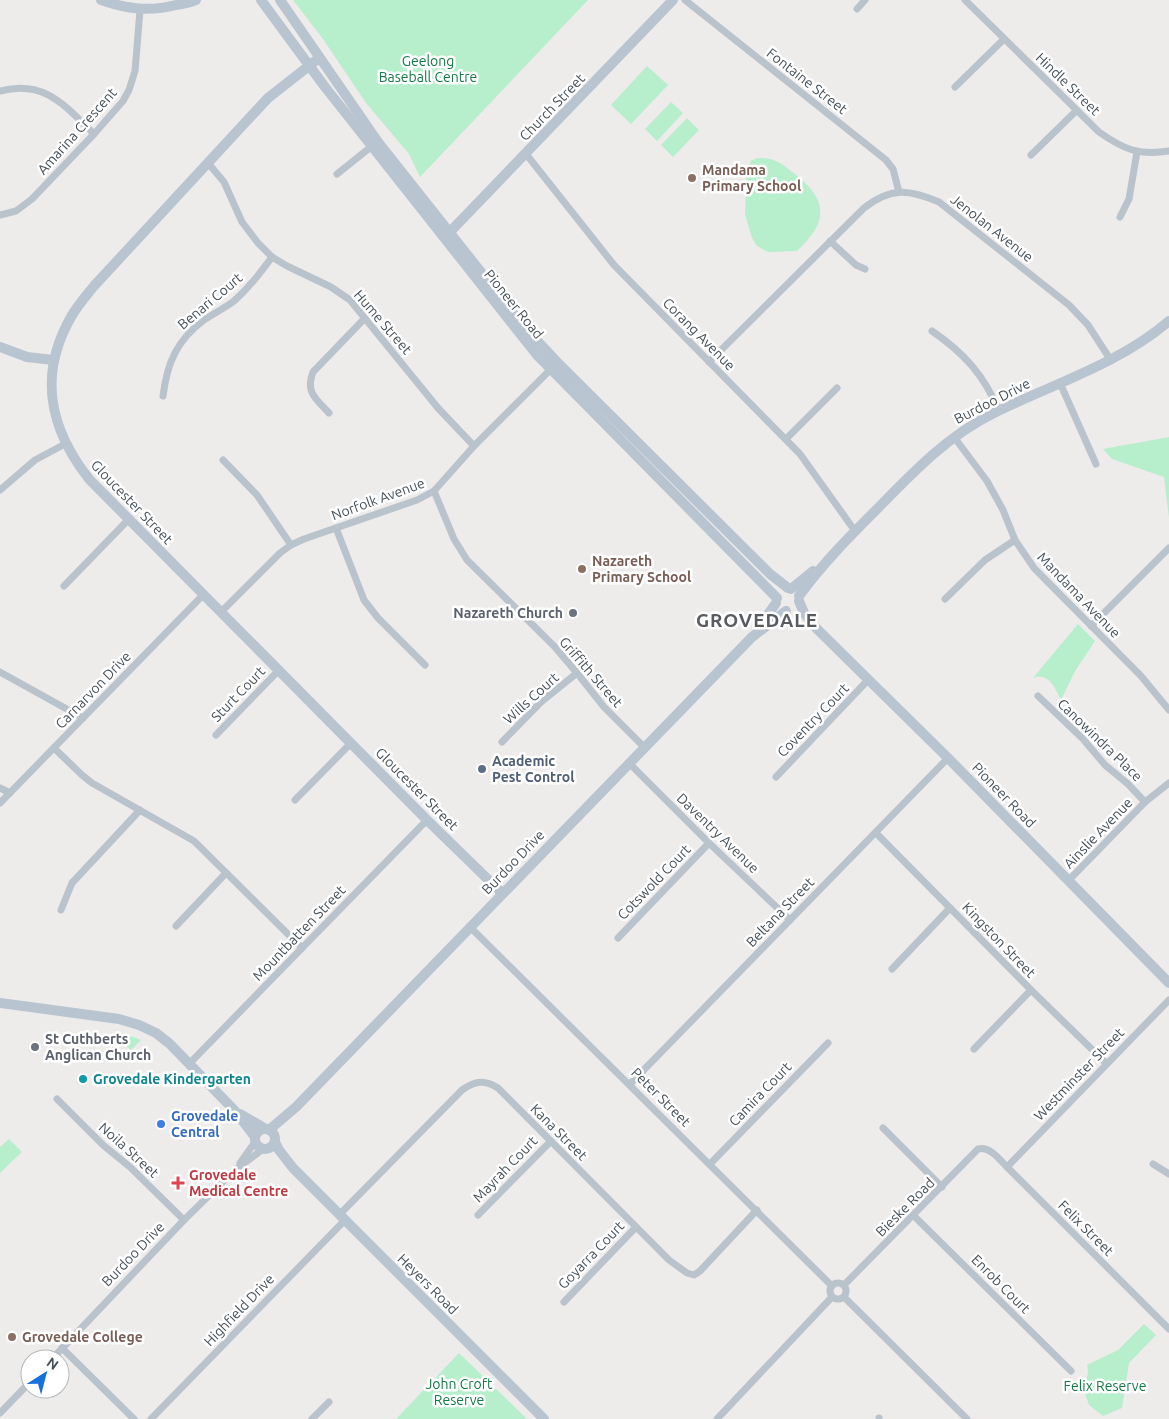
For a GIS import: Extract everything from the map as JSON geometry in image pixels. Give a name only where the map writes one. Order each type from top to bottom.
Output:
[{"type":"street","points":[[101,0],[140,10],[163,8],[196,0]]},
{"type":"street","points":[[163,8],[173,0]]},
{"type":"street","points":[[163,8],[180,0]]},
{"type":"street","name":"Pioneer Road","points":[[262,0],[309,66],[375,144],[554,366],[776,600]]},
{"type":"street","name":"Pioneer Road","points":[[280,0],[375,144]]},
{"type":"street","name":"Church Street","points":[[447,235],[674,0]]},
{"type":"street","name":"Fontaine Street","points":[[685,0],[886,160],[893,169],[899,192]]},
{"type":"street","points":[[857,9],[866,0]]},
{"type":"street","name":"Hindle Street","points":[[965,0],[1099,132],[1114,143],[1137,152],[1153,154],[1169,151]]},
{"type":"street","name":"Amarina Crescent","points":[[0,215],[16,211],[32,199],[123,101],[133,81],[137,57],[140,10]]},
{"type":"street","points":[[955,87],[1004,39]]},
{"type":"street","name":"Gloucester Street","points":[[319,58],[268,98],[94,286],[72,315],[53,360],[53,409],[65,444],[89,480],[502,893]]},
{"type":"street","points":[[0,91],[26,88],[47,93],[64,105],[94,134]]},
{"type":"street","points":[[1031,155],[1076,111]]},
{"type":"street","points":[[337,174],[375,144]]},
{"type":"street","points":[[1120,217],[1129,199],[1137,152]]},
{"type":"street","name":"Corang Avenue","points":[[526,154],[614,265],[800,454],[855,531]]},
{"type":"street","name":"Hume Street","points":[[208,163],[224,182],[239,216],[250,234],[272,257],[286,266],[340,292],[350,300],[438,408],[474,446]]},
{"type":"street","name":"Jenolan Avenue","points":[[709,362],[830,241],[872,202],[889,193],[899,192],[917,193],[939,202],[1008,256],[1078,313],[1088,324],[1110,359]]},
{"type":"street","points":[[830,241],[856,265],[865,269]]},
{"type":"street","name":"Benari Court","points":[[163,396],[169,365],[183,340],[204,320],[232,302],[247,288],[272,257]]},
{"type":"street","points":[[329,413],[310,389],[312,372],[365,318]]},
{"type":"street","name":"Burdoo Drive","points":[[789,588],[829,557],[932,454],[954,437],[999,411],[1060,384],[1142,342],[1169,322]]},
{"type":"street","points":[[932,331],[952,345],[971,363],[984,380],[999,411]]},
{"type":"street","points":[[0,347],[27,357],[53,360]]},
{"type":"street","name":"Pioneer Road","points":[[554,366],[773,577],[789,588]]},
{"type":"street","name":"Norfolk Avenue","points":[[221,612],[280,553],[291,545],[417,500],[434,492],[474,446],[554,366]]},
{"type":"street","points":[[1060,384],[1096,464]]},
{"type":"street","points":[[786,439],[838,388]]},
{"type":"street","name":"Mandama Avenue","points":[[954,437],[987,481],[1003,510],[1015,540],[1034,568],[1140,676],[1169,710]]},
{"type":"street","points":[[0,490],[36,460],[65,444]]},
{"type":"street","points":[[223,460],[257,495],[291,545]]},
{"type":"street","name":"Griffith Street","points":[[434,492],[454,539],[467,560],[554,646],[604,707],[644,747]]},
{"type":"street","points":[[64,586],[128,520]]},
{"type":"street","points":[[336,528],[364,600],[378,618],[425,665]]},
{"type":"street","points":[[945,599],[985,560],[1015,540]]},
{"type":"street","points":[[1091,626],[1169,548]]},
{"type":"street","name":"Burdoo Drive","points":[[799,599],[829,557]]},
{"type":"street","points":[[789,588],[796,592],[799,599],[798,606],[794,610],[779,609],[776,600],[778,593],[789,588]]},
{"type":"street","name":"Carnarvon Drive","points":[[0,804],[203,594]]},
{"type":"street","name":"Pioneer Road","points":[[799,599],[804,613],[817,629],[948,758],[1169,983]]},
{"type":"street","name":"Burdoo Drive","points":[[752,637],[776,600]]},
{"type":"street","name":"Pioneer Road","points":[[787,611],[800,616],[817,629]]},
{"type":"street","name":"Burdoo Drive","points":[[62,1348],[184,1220],[269,1139],[296,1107],[752,637],[787,611]]},
{"type":"street","name":"Sturt Court","points":[[216,735],[279,670]]},
{"type":"street","points":[[0,672],[83,718]]},
{"type":"street","name":"Wills Court","points":[[502,742],[541,702],[578,673]]},
{"type":"street","name":"Coventry Court","points":[[776,777],[868,680]]},
{"type":"street","name":"Canowindra Place","points":[[1038,696],[1144,802]]},
{"type":"street","points":[[296,800],[352,743]]},
{"type":"street","points":[[54,748],[92,783],[194,840],[302,948]]},
{"type":"street","name":"Beltana Street","points":[[630,1084],[948,758]]},
{"type":"street","name":"Daventry Avenue","points":[[629,763],[790,920]]},
{"type":"street","name":"Ainslie Avenue","points":[[1068,881],[1144,802],[1169,783]]},
{"type":"street","points":[[0,788],[10,793]]},
{"type":"street","points":[[61,910],[72,883],[140,810]]},
{"type":"street","name":"Mountbatten Street","points":[[188,1062],[427,820]]},
{"type":"street","name":"Kingston Street","points":[[876,832],[1031,990],[1106,1063]]},
{"type":"street","name":"Cotswold Court","points":[[618,938],[709,843]]},
{"type":"street","points":[[176,926],[226,873]]},
{"type":"street","points":[[892,969],[950,908]]},
{"type":"street","name":"Peter Street","points":[[470,927],[832,1286]]},
{"type":"street","points":[[974,1049],[1031,990]]},
{"type":"street","name":"Westminster Street","points":[[1007,1167],[1169,1000]]},
{"type":"street","name":"Heyers Road","points":[[0,1004],[62,1012],[137,1030],[153,1038],[188,1062],[235,1111],[269,1139],[293,1168],[544,1419]]},
{"type":"street","name":"Camira Court","points":[[710,1164],[828,1043]]},
{"type":"street","name":"Kana Street","points":[[343,1216],[462,1090],[471,1084],[481,1081],[490,1083],[498,1088],[669,1260],[687,1273],[694,1275],[700,1272],[757,1210]]},
{"type":"street","name":"Noila Street","points":[[57,1099],[107,1149],[130,1167],[184,1220]]},
{"type":"street","name":"Heyers Road","points":[[235,1111],[258,1147],[269,1139]]},
{"type":"street","points":[[883,1128],[942,1187]]},
{"type":"street","points":[[255,1140],[259,1132],[269,1139]]},
{"type":"street","name":"Burdoo Drive","points":[[235,1170],[255,1140]]},
{"type":"street","name":"Mayrah Court","points":[[478,1215],[550,1141]]},
{"type":"street","name":"Felix Street","points":[[984,1148],[988,1149],[1007,1167],[1168,1327]]},
{"type":"street","name":"Bieske Road","points":[[844,1285],[978,1149],[984,1148]]},
{"type":"street","points":[[1152,1164],[1169,1174]]},
{"type":"street","name":"Highfield Drive","points":[[151,1419],[343,1216]]},
{"type":"street","name":"Enrob Court","points":[[914,1216],[1071,1371]]},
{"type":"street","name":"Goyarra Court","points":[[564,1302],[636,1227]]},
{"type":"street","points":[[839,1283],[844,1285],[847,1292],[844,1298],[837,1300],[832,1297],[830,1292],[832,1286],[839,1283]]},
{"type":"street","points":[[717,1419],[832,1297]]},
{"type":"street","points":[[844,1298],[967,1419]]},
{"type":"street","points":[[62,1348],[134,1419]]},
{"type":"street","points":[[0,1413],[20,1392]]},
{"type":"street","points":[[312,1419],[329,1402]]},
{"type":"green space","name":"Geelong Baseball Centre","points":[[293,0],[588,0],[420,177],[409,154],[366,103],[323,39]]},
{"type":"green space","points":[[647,66],[668,85],[631,124],[611,105]]},
{"type":"green space","points":[[671,102],[683,113],[657,141],[645,129]]},
{"type":"green space","points":[[687,118],[699,130],[673,157],[661,145]]},
{"type":"green space","points":[[757,158],[774,160],[786,167],[806,184],[814,193],[819,203],[819,221],[815,231],[797,251],[768,252],[757,246],[752,238],[745,214],[747,168],[751,161]]},
{"type":"green space","points":[[1169,437],[1169,518],[1164,477],[1112,459],[1103,449]]},
{"type":"green space","points":[[1078,624],[1095,641],[1075,671],[1061,700],[1051,682],[1043,677],[1033,678]]},
{"type":"green space","points":[[115,1032],[141,1040],[131,1050],[114,1034]]},
{"type":"green space","points":[[9,1139],[22,1152],[0,1173],[0,1147]]},
{"type":"green space","name":"Felix Reserve","points":[[1144,1324],[1156,1335],[1129,1363],[1122,1408],[1103,1416],[1089,1405],[1082,1384],[1088,1375],[1087,1365],[1118,1350]]},
{"type":"green space","name":"John Croft Reserve","points":[[459,1353],[527,1419],[396,1419]]},
{"type":"place","name":"Mandama Primary School","points":[[692,178]]},
{"type":"place","name":"Nazareth Primary School","points":[[582,569]]},
{"type":"place","name":"Nazareth Church","points":[[573,613]]},
{"type":"place","name":"Academic Pest Control","points":[[482,769]]},
{"type":"place","name":"St Cuthberts Anglican Church","points":[[35,1047]]},
{"type":"place","name":"Grovedale Kindergarten","points":[[83,1079]]},
{"type":"place","name":"Grovedale Central","points":[[161,1124]]},
{"type":"place","name":"Grovedale Medical Centre","points":[[178,1183]]},
{"type":"place","name":"Grovedale College","points":[[12,1337]]},
{"type":"district","name":"GROVEDALE","points":[[757,620]]}]
